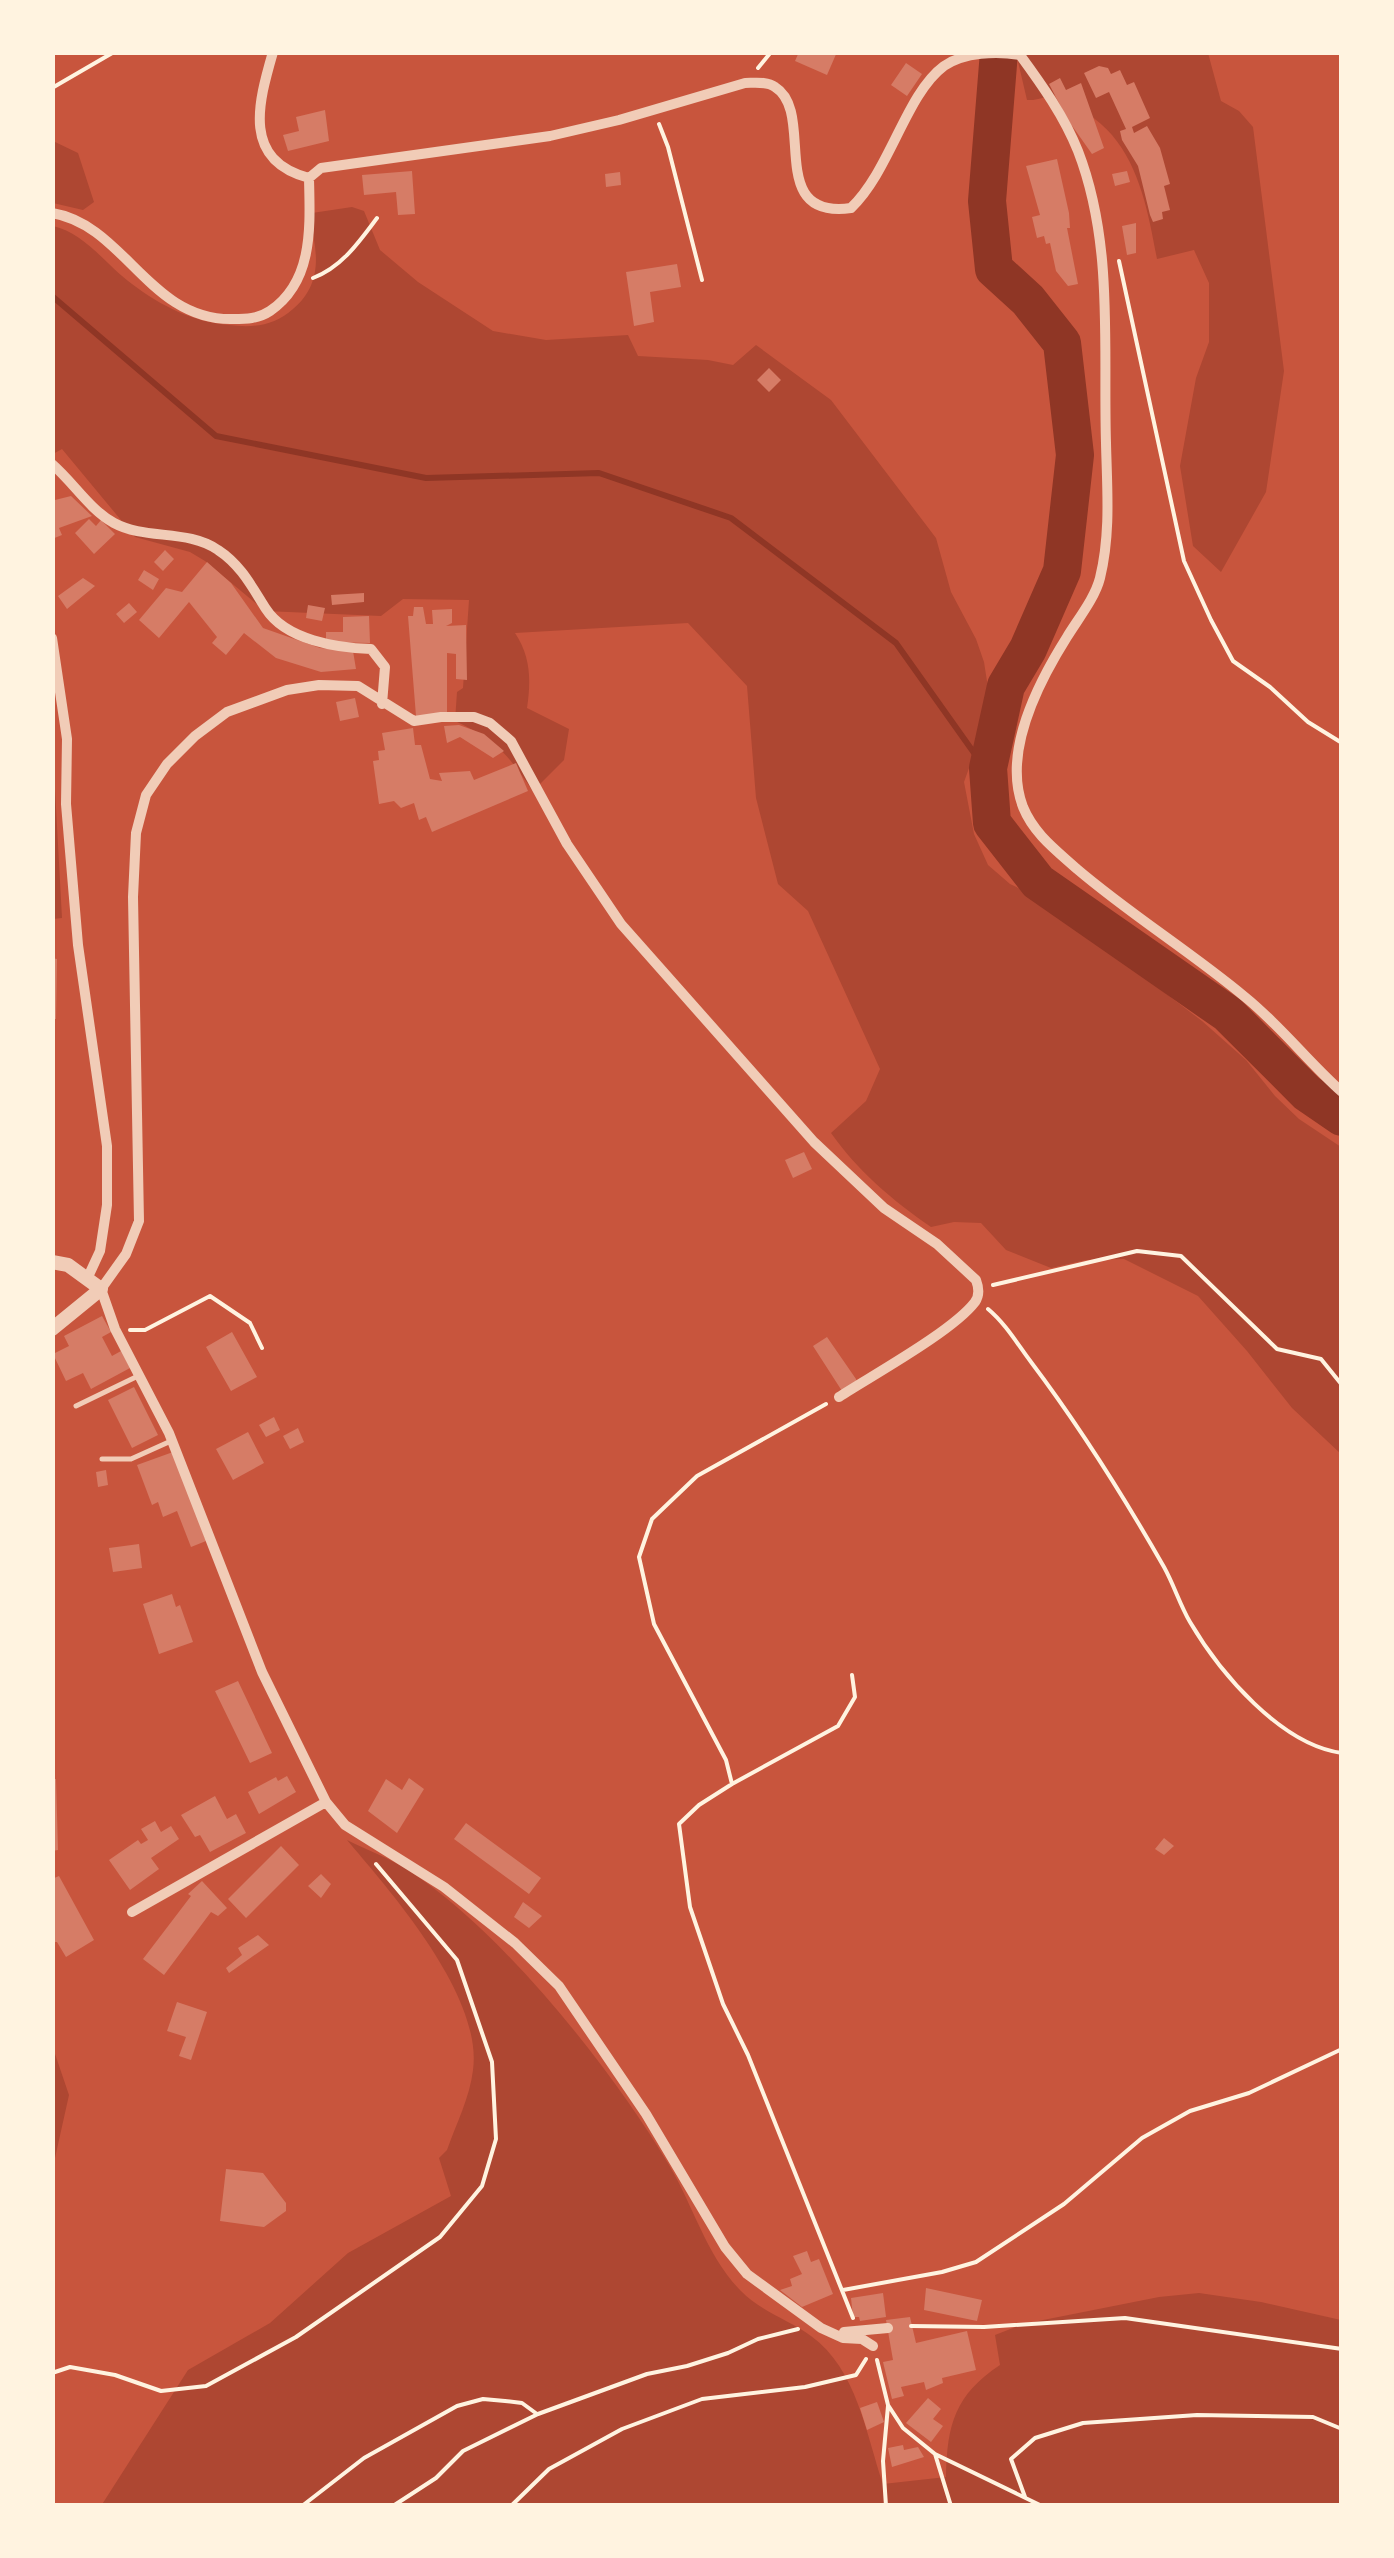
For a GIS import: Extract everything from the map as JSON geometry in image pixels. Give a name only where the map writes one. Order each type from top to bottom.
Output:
[{"type":"street","points":[[273,52],[258,126],[271,158],[295,174],[310,178]]},
{"type":"street","points":[[52,213],[81,223],[154,289],[192,314],[226,320],[256,318],[275,307],[297,284],[309,235],[310,178],[321,168],[550,136],[745,83],[776,87],[790,104],[795,168],[801,187],[818,204],[839,210],[851,208],[867,192],[925,89],[944,66],[968,56],[1017,53],[1053,101],[1077,149],[1090,187],[1107,321],[1106,444],[1110,495],[1100,582],[1057,653],[1024,730],[1016,778],[1022,805],[1050,846],[1116,903],[1243,995],[1342,1092]]},
{"type":"street","points":[[52,464],[116,524],[200,540],[220,551],[245,575],[279,624],[324,644],[371,650],[385,667],[382,704]]},
{"type":"street","points":[[52,638],[67,739],[66,804],[78,944],[107,1146],[107,1205],[100,1251],[88,1277]]},
{"type":"street","points":[[52,1329],[102,1288],[126,1254],[139,1221],[132,897],[136,832],[146,795],[167,764],[227,712],[287,690],[319,685],[358,686],[414,721],[452,716],[474,718],[490,723],[511,741],[567,844],[621,924],[814,1142],[884,1208],[937,1244],[976,1280],[978,1294],[946,1327],[839,1397]]},
{"type":"street","points":[[52,1262],[68,1265],[102,1288],[115,1329],[172,1441],[262,1672],[326,1802],[346,1825],[444,1888],[516,1942],[559,1986],[646,2114],[724,2247],[748,2274],[821,2328],[843,2338],[862,2338],[874,2346]]},
{"type":"street","points":[[132,1912],[326,1802]]},
{"type":"street","points":[[833,2333],[888,2328]]},
{"type":"lane","points":[[76,1406],[138,1376]]},
{"type":"lane","points":[[102,1459],[131,1459],[172,1441]]},
{"type":"path","points":[[52,88],[114,52]]},
{"type":"path","points":[[654,110],[668,146],[702,280]]},
{"type":"path","points":[[297,284],[327,273],[349,254],[378,218]]},
{"type":"path","points":[[1114,244],[1184,561],[1233,662],[1270,687],[1308,722],[1342,743]]},
{"type":"path","points":[[1342,1385],[1322,1359],[1277,1349],[1181,1256],[1136,1251],[978,1294],[1104,1467],[1166,1571],[1190,1622],[1228,1676],[1282,1727],[1321,1750],[1342,1753]]},
{"type":"path","points":[[115,1329],[145,1330],[210,1296],[250,1322],[262,1348]]},
{"type":"path","points":[[732,1784],[726,1760],[654,1624],[639,1557],[652,1518],[697,1476],[839,1397]]},
{"type":"path","points":[[852,1675],[854,1697],[838,1726],[732,1784],[679,1824],[690,1907],[723,2004],[748,2055],[854,2322]]},
{"type":"path","points":[[52,2373],[70,2367],[115,2375],[161,2391],[206,2386],[296,2337],[440,2238],[482,2186],[496,2139],[492,2062],[457,1960],[370,1856]]},
{"type":"path","points":[[843,2290],[976,2262],[1064,2204],[1142,2138],[1190,2112],[1249,2093],[1342,2049]]},
{"type":"path","points":[[912,2326],[984,2327],[1125,2318],[1342,2349]]},
{"type":"path","points":[[393,2506],[436,2478],[463,2451],[538,2414],[647,2374],[714,2357],[788,2331],[805,2328],[833,2333]]},
{"type":"path","points":[[874,2346],[888,2404],[903,2428],[934,2454],[1042,2506]]},
{"type":"path","points":[[512,2506],[549,2469],[622,2429],[702,2399],[805,2387],[856,2375],[874,2346]]},
{"type":"path","points":[[302,2506],[377,2450],[457,2406],[483,2399],[505,2400],[522,2403],[538,2414]]},
{"type":"path","points":[[886,2506],[883,2461],[888,2404]]},
{"type":"path","points":[[1024,2497],[1010,2460],[1035,2438],[1083,2423],[1197,2414],[1313,2417],[1342,2429]]},
{"type":"path","points":[[934,2454],[951,2506]]},
{"type":"shaded area","points":[[1016,53],[1208,53],[1221,101],[1239,111],[1253,127],[1284,371],[1266,492],[1221,572],[1193,546],[1180,466],[1196,378],[1209,342],[1209,283],[1194,250],[1157,259],[1142,194],[1122,148],[1101,124],[1063,95],[1027,100]]},
{"type":"shaded area","points":[[53,141],[78,153],[94,202],[83,210],[53,203]]},
{"type":"shaded area","points":[[352,207],[364,211],[380,250],[418,282],[493,331],[546,340],[628,335],[638,356],[733,365],[756,345],[831,400],[936,538],[951,592],[984,662],[991,707],[964,782],[974,834],[988,865],[1010,884],[1068,919],[1202,1021],[1246,1060],[1299,1119],[1341,1147],[1341,1454],[1292,1408],[1198,1296],[1124,1259],[1086,1260],[1051,1268],[1006,1250],[981,1223],[954,1222],[931,1227],[876,1184],[841,1147],[831,1133],[866,1101],[880,1069],[808,911],[778,884],[756,798],[747,686],[688,623],[515,633],[528,669],[527,708],[569,729],[564,760],[533,791],[500,749],[455,721],[457,692],[463,688],[469,600],[403,599],[381,616],[265,611],[190,552],[135,537],[62,449],[53,454],[53,226],[75,235],[132,284],[166,306],[203,320],[255,326],[286,315],[309,289],[316,266],[309,218],[312,213]]},
{"type":"shaded area","points":[[52,734],[62,918],[53,919],[52,919]]},
{"type":"shaded area","points":[[347,1840],[401,1866],[444,1896],[552,2004],[645,2127],[729,2277],[757,2304],[811,2336],[839,2366],[858,2404],[883,2484],[946,2477],[956,2412],[973,2388],[1000,2365],[995,2335],[1023,2324],[1199,2293],[1341,2320],[1341,2505],[101,2506],[188,2370],[270,2323],[348,2253],[451,2196],[439,2158],[447,2150],[473,2070],[472,2041],[464,2010],[449,1978],[409,1916]]},
{"type":"shaded area","points":[[53,2048],[69,2095],[53,2167]]},
{"type":"building","points":[[799,52],[837,52],[827,75],[795,61]]},
{"type":"building","points":[[906,63],[922,74],[907,96],[891,85]]},
{"type":"building","points":[[1099,66],[1108,68],[1111,74],[1120,70],[1127,85],[1134,82],[1150,118],[1132,127],[1134,133],[1147,126],[1160,148],[1170,184],[1164,186],[1170,210],[1162,212],[1163,219],[1153,222],[1150,215],[1138,166],[1122,140],[1120,131],[1126,129],[1109,92],[1096,98],[1084,73]]},
{"type":"building","points":[[1060,78],[1066,90],[1081,83],[1104,148],[1092,154],[1068,120],[1049,84]]},
{"type":"building","points":[[325,110],[329,141],[288,151],[283,135],[299,131],[296,117]]},
{"type":"building","points":[[1057,159],[1078,284],[1068,286],[1056,271],[1050,243],[1046,244],[1044,236],[1037,238],[1032,217],[1040,215],[1026,166]]},
{"type":"building","points":[[412,171],[415,214],[398,215],[396,192],[364,195],[362,175]]},
{"type":"building","points":[[1127,171],[1130,182],[1115,186],[1112,174]]},
{"type":"building","points":[[620,172],[621,185],[606,187],[605,174]]},
{"type":"building","points":[[1136,223],[1136,253],[1127,255],[1122,226]]},
{"type":"building","points":[[677,264],[681,287],[650,292],[654,322],[634,326],[626,272]]},
{"type":"building","points":[[769,368],[781,380],[769,392],[757,380]]},
{"type":"building","points":[[52,494],[55,500],[71,496],[92,516],[59,528],[62,535],[52,539]]},
{"type":"building","points":[[89,519],[96,526],[101,520],[115,534],[94,554],[75,533]]},
{"type":"building","points":[[165,550],[174,559],[163,571],[154,562]]},
{"type":"building","points":[[207,562],[231,583],[263,628],[320,648],[353,651],[356,669],[321,672],[276,658],[244,633],[226,655],[212,643],[217,637],[189,602],[159,638],[139,620],[166,588],[182,592]]},
{"type":"building","points":[[144,570],[159,579],[153,590],[138,580]]},
{"type":"building","points":[[83,578],[95,586],[67,609],[58,596]]},
{"type":"building","points":[[364,593],[364,602],[332,605],[331,595]]},
{"type":"building","points":[[129,603],[137,612],[124,623],[116,614]]},
{"type":"building","points":[[308,605],[325,608],[322,621],[306,618]]},
{"type":"building","points":[[414,607],[423,607],[426,624],[433,624],[432,610],[452,609],[452,623],[446,626],[466,625],[467,680],[456,679],[456,654],[447,653],[447,714],[416,716],[408,616],[413,616]]},
{"type":"building","points":[[369,616],[370,643],[326,642],[326,632],[343,632],[343,617]]},
{"type":"building","points":[[355,698],[359,717],[340,721],[336,702]]},
{"type":"building","points":[[459,725],[484,734],[504,751],[493,758],[460,737],[447,743],[444,726]]},
{"type":"building","points":[[413,728],[415,745],[421,745],[430,779],[442,781],[439,773],[470,771],[474,780],[516,763],[528,791],[432,832],[426,817],[419,820],[414,803],[401,808],[394,801],[379,804],[373,761],[379,760],[378,751],[385,750],[382,733]]},
{"type":"building","points":[[52,958],[57,959],[56,1019],[52,1019]]},
{"type":"building","points":[[804,1152],[812,1169],[793,1178],[785,1160]]},
{"type":"building","points":[[102,1316],[111,1332],[102,1337],[112,1356],[121,1351],[130,1368],[91,1389],[83,1373],[66,1381],[53,1354],[69,1346],[64,1336]]},
{"type":"building","points":[[232,1332],[257,1377],[231,1391],[206,1347]]},
{"type":"building","points":[[827,1337],[857,1382],[842,1391],[813,1346]]},
{"type":"building","points":[[134,1387],[158,1435],[132,1448],[108,1400]]},
{"type":"building","points":[[274,1417],[280,1430],[266,1437],[259,1425]]},
{"type":"building","points":[[298,1428],[304,1442],[290,1449],[283,1436]]},
{"type":"building","points":[[248,1432],[264,1463],[233,1480],[216,1449]]},
{"type":"building","points":[[173,1452],[206,1541],[191,1547],[177,1511],[163,1517],[158,1502],[152,1505],[137,1465]]},
{"type":"building","points":[[106,1470],[108,1485],[98,1487],[96,1472]]},
{"type":"building","points":[[139,1544],[142,1568],[113,1572],[109,1548]]},
{"type":"building","points":[[172,1594],[193,1642],[159,1654],[143,1604]]},
{"type":"building","points":[[238,1681],[272,1753],[250,1763],[215,1691]]},
{"type":"building","points":[[287,1776],[296,1792],[259,1814],[248,1792],[276,1777],[278,1781]]},
{"type":"building","points":[[409,1778],[424,1789],[397,1833],[368,1811],[386,1779],[402,1790]]},
{"type":"building","points":[[52,1779],[56,1779],[58,1850],[52,1851]]},
{"type":"building","points":[[215,1796],[227,1819],[236,1814],[246,1833],[210,1852],[181,1815]]},
{"type":"building","points":[[155,1821],[161,1832],[171,1826],[179,1839],[151,1858],[159,1869],[130,1890],[109,1860],[138,1840],[141,1844],[148,1840],[141,1829]]},
{"type":"building","points":[[466,1823],[541,1878],[529,1894],[454,1839]]},
{"type":"building","points":[[1164,1838],[1174,1846],[1164,1855],[1155,1849]]},
{"type":"building","points":[[281,1846],[299,1865],[246,1918],[228,1899]]},
{"type":"building","points":[[321,1874],[331,1884],[321,1898],[308,1886]]},
{"type":"building","points":[[59,1876],[94,1940],[66,1957],[57,1942],[52,1942],[52,1879]]},
{"type":"building","points":[[202,1881],[227,1908],[218,1916],[211,1912],[164,1975],[143,1959],[191,1896],[188,1894]]},
{"type":"building","points":[[523,1902],[542,1916],[529,1928],[514,1917]]},
{"type":"building","points":[[258,1935],[269,1945],[229,1973],[226,1968],[242,1955],[238,1948]]},
{"type":"building","points":[[177,2002],[207,2012],[191,2060],[179,2056],[186,2037],[167,2031]]},
{"type":"building","points":[[226,2169],[263,2173],[286,2203],[286,2211],[264,2227],[220,2221]]},
{"type":"building","points":[[807,2251],[811,2262],[819,2259],[833,2294],[802,2307],[780,2290],[792,2286],[790,2279],[802,2274],[793,2256]]},
{"type":"building","points":[[926,2288],[982,2300],[977,2321],[924,2310]]},
{"type":"building","points":[[883,2293],[886,2317],[860,2321],[853,2317],[851,2298]]},
{"type":"building","points":[[910,2317],[916,2343],[967,2331],[976,2370],[942,2378],[943,2383],[926,2390],[924,2382],[901,2387],[904,2396],[892,2399],[883,2362],[893,2360],[886,2320]]},
{"type":"building","points":[[928,2398],[941,2409],[933,2419],[943,2426],[931,2442],[906,2423]]},
{"type":"building","points":[[877,2402],[884,2422],[867,2430],[860,2408]]},
{"type":"building","points":[[903,2445],[904,2450],[918,2447],[924,2457],[892,2467],[888,2448]]},
{"type":"waterway","points":[[999,52],[987,201],[994,269],[1028,300],[1062,343],[1075,455],[1062,571],[1028,649],[1006,686],[988,768],[992,823],[1038,882],[1228,1014],[1307,1093],[1342,1117]]},
{"type":"waterway","points":[[52,296],[216,436],[426,478],[599,473],[731,518],[896,643],[989,774]]}]
